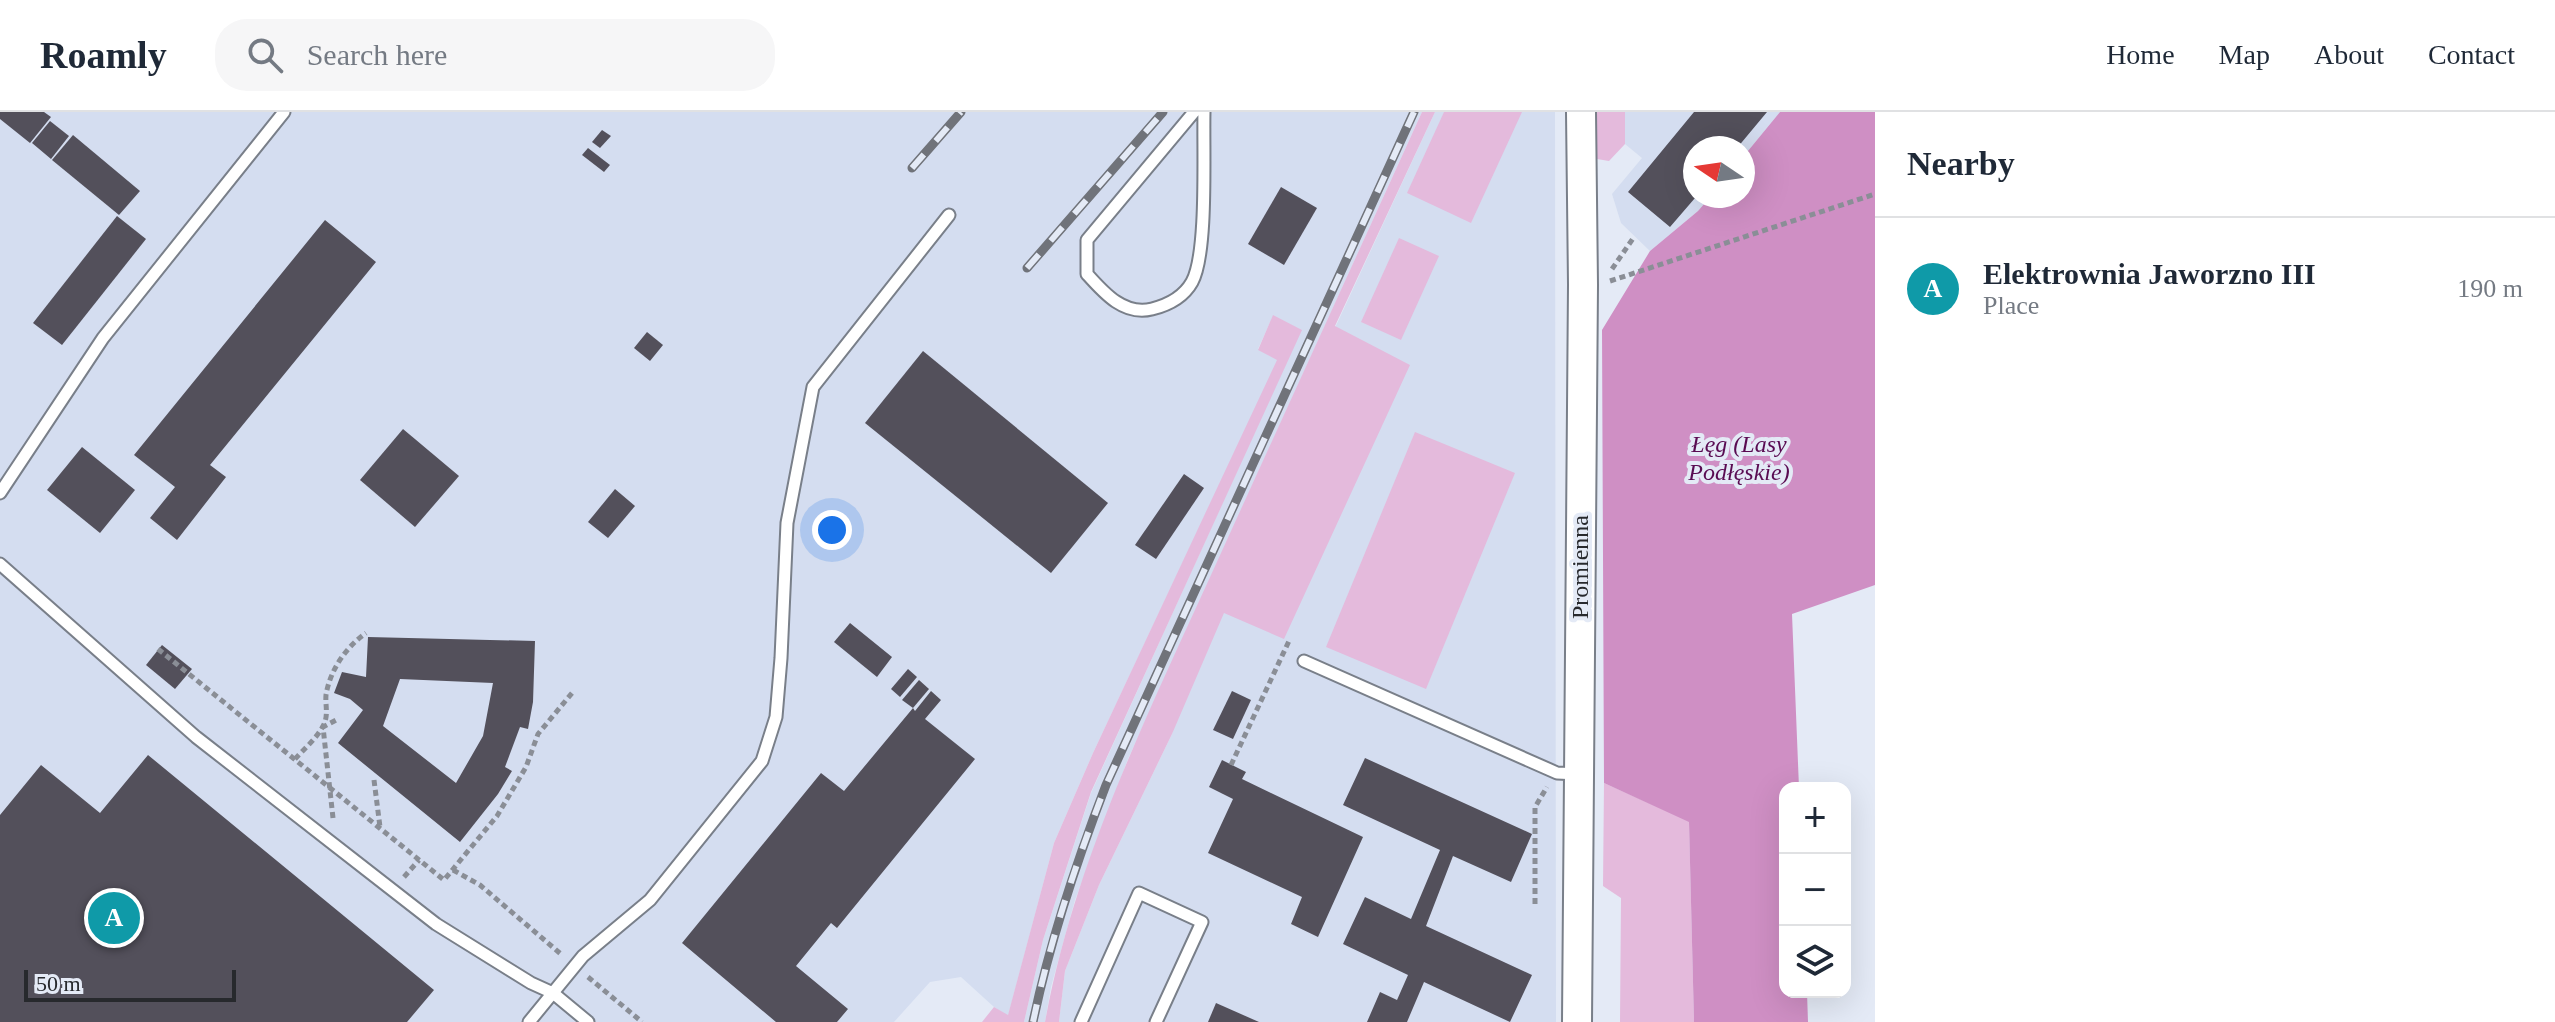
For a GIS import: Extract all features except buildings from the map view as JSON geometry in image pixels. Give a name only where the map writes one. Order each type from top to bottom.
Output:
[{"type":"street","name":"Promienna","points":[[1577,1022],[1583,285],[1581,112]]},
{"type":"lane","points":[[0,493],[103,338],[284,112]]},
{"type":"lane","points":[[1194,112],[1087,240],[1087,274],[1111,301],[1142,312],[1172,304],[1191,283],[1200,253],[1204,112]]},
{"type":"lane","points":[[529,1022],[575,966],[650,900],[762,761],[776,717],[787,523],[813,387],[949,215]]},
{"type":"lane","points":[[0,564],[196,737],[425,916],[531,983],[553,993],[588,1022]]},
{"type":"lane","points":[[1304,661],[1557,773],[1579,774]]},
{"type":"lane","points":[[1081,1022],[1139,893],[1202,922],[1156,1022]]},
{"type":"path","points":[[1601,284],[1875,194]]},
{"type":"path","points":[[334,827],[323,727],[326,695],[332,676],[354,642],[366,633]]},
{"type":"path","points":[[1231,765],[1289,641]]},
{"type":"path","points":[[158,649],[444,880],[497,816],[526,767],[538,734],[572,693]]},
{"type":"path","points":[[295,759],[323,727],[338,719]]},
{"type":"path","points":[[374,780],[380,828]]},
{"type":"path","points":[[453,870],[480,885],[642,1022]]},
{"type":"shaded area","points":[[0,112],[1422,112],[1128,759],[1075,900],[1051,987],[1045,1022],[1024,1022],[1043,940],[1091,793],[1301,330],[1273,316],[1258,349],[1278,360],[1093,753],[1054,843],[1008,1016],[961,977],[930,982],[894,1022],[0,1022]]},
{"type":"shaded area","points":[[1422,112],[1435,112],[1335,326],[1410,365],[1284,639],[1224,613],[1172,734],[1099,885],[1065,971],[1059,1022],[1045,1022],[1074,906],[1137,738]]},
{"type":"shaded area","points":[[1435,112],[1555,112],[1556,1022],[1059,1022],[1065,971],[1099,885],[1172,734],[1207,604]]},
{"type":"shaded area","points":[[1444,112],[1522,112],[1471,223],[1407,193]]},
{"type":"shaded area","points":[[1597,112],[1625,112],[1625,144],[1609,161],[1597,159]]},
{"type":"shaded area","points":[[1625,112],[1780,112],[1755,142],[1755,136],[1683,136],[1683,208],[1701,208],[1650,251],[1621,223],[1612,194],[1642,158],[1625,144]]},
{"type":"shaded area","points":[[1399,238],[1439,256],[1401,340],[1361,322]]},
{"type":"shaded area","points":[[1273,315],[1302,330],[1091,792],[1043,940],[1024,1022],[982,1022],[994,1007],[1008,1015],[1054,843],[1277,360],[1258,350]]},
{"type":"shaded area","points":[[1415,432],[1515,473],[1426,689],[1326,647]]},
{"type":"shaded area","points":[[1604,783],[1689,821],[1694,1022],[1620,1022],[1621,898],[1603,886]]},
{"type":"green space","name":"Łęg (Lasy Podłęskie)","points":[[1780,112],[1875,112],[1875,585],[1792,614],[1799,782],[1779,782],[1779,998],[1807,998],[1808,1022],[1694,1022],[1689,822],[1604,783],[1602,330],[1650,251],[1701,208],[1755,208],[1755,142]]},
{"type":"railway","points":[[912,168],[961,112]]},
{"type":"railway","points":[[1027,268],[1163,112]]},
{"type":"railway","points":[[1033,1022],[1065,902],[1106,785],[1414,112]]},
{"type":"place","name":"Elektrownia Jaworzno III","points":[[114,918]]}]
